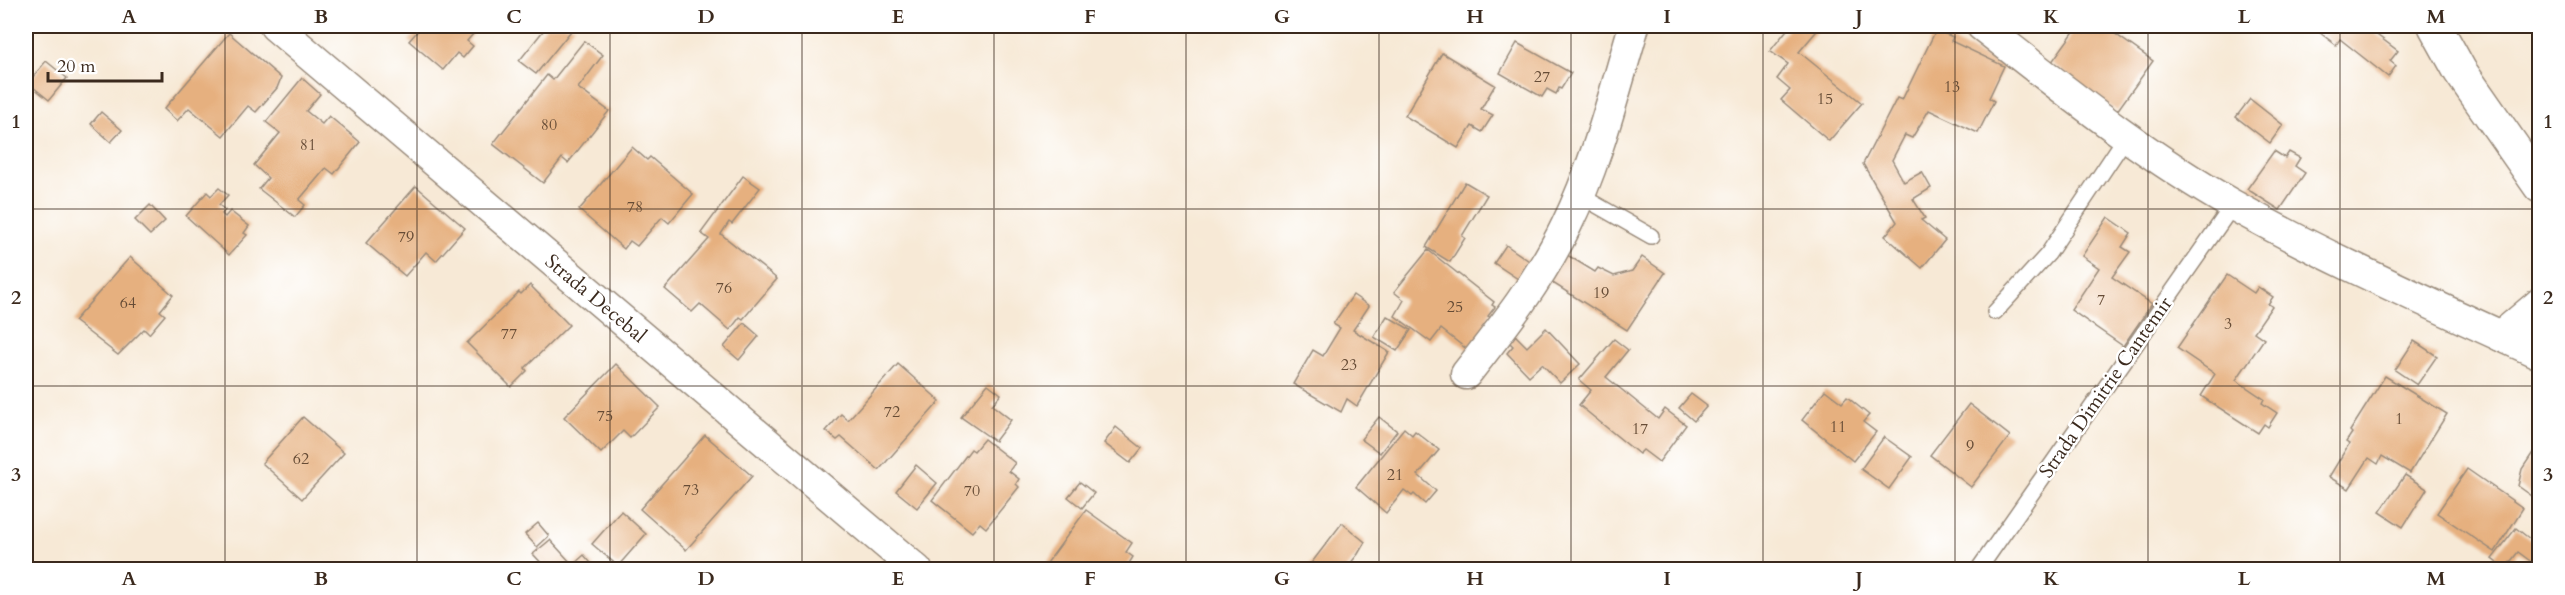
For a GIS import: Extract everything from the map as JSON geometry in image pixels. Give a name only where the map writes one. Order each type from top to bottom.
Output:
[{"type":"street","name":"Strada Decebal","points":[[275,26],[917,570]]},
{"type":"street","points":[[1466,374],[1526,297],[1566,226],[1594,159],[1634,26]]},
{"type":"street","points":[[1982,26],[2126,137],[2232,205],[2368,274],[2540,354]]},
{"type":"street","points":[[2435,26],[2460,70],[2540,186]]},
{"type":"street","points":[[2501,336],[2540,303]]},
{"type":"lane","points":[[1995,312],[2048,254],[2126,137]]},
{"type":"lane","points":[[1579,195],[1651,236]]},
{"type":"lane","name":"Strada Dimitrie Cantemir","points":[[1978,570],[2232,205]]},
{"type":"building","points":[[422,26],[480,26],[467,41],[473,46],[463,58],[457,53],[443,70],[409,41]]},
{"type":"building","points":[[547,26],[575,26],[536,74],[519,61]]},
{"type":"building","points":[[1790,26],[1821,26],[1799,52],[1862,103],[1829,141],[1781,100],[1790,90],[1777,79],[1788,64],[1770,51]]},
{"type":"building","points":[[2078,26],[2104,26],[2153,61],[2117,111],[2051,63]]},
{"type":"building","points":[[2311,26],[2357,26],[2360,28],[2365,26],[2398,51],[2390,61],[2396,66],[2388,77],[2340,39],[2336,45]]},
{"type":"building","points":[[1936,30],[1953,37],[1951,41],[2004,66],[1989,98],[1994,101],[1978,133],[1929,110],[1912,138],[1905,135],[1892,160],[1904,182],[1922,172],[1931,188],[1913,199],[1925,218],[1921,220],[1945,240],[1922,268],[1885,236],[1897,222],[1863,164],[1897,98],[1902,100]]},
{"type":"building","points":[[229,33],[281,78],[277,88],[256,112],[248,106],[223,136],[189,108],[177,121],[164,109]]},
{"type":"building","points":[[584,41],[603,55],[578,88],[609,111],[568,163],[562,158],[543,183],[493,144],[547,75],[553,80]]},
{"type":"building","points":[[1517,43],[1571,73],[1556,94],[1547,89],[1542,97],[1500,73]]},
{"type":"building","points":[[1442,53],[1495,85],[1481,109],[1493,115],[1482,132],[1472,126],[1458,148],[1405,116]]},
{"type":"building","points":[[46,61],[67,78],[49,100],[28,83]]},
{"type":"building","points":[[302,78],[320,94],[306,111],[322,124],[329,116],[360,142],[334,174],[326,168],[299,200],[305,205],[295,217],[259,189],[268,178],[254,165],[280,133],[266,122]]},
{"type":"building","points":[[2250,99],[2283,125],[2270,143],[2236,117]]},
{"type":"building","points":[[101,112],[122,130],[111,142],[91,124]]},
{"type":"building","points":[[632,147],[647,160],[650,157],[693,194],[669,223],[662,217],[637,246],[630,241],[624,249],[579,210]]},
{"type":"building","points":[[2274,151],[2285,158],[2289,152],[2300,158],[2295,166],[2305,173],[2280,210],[2247,189]]},
{"type":"building","points":[[743,176],[760,188],[732,224],[729,222],[721,234],[777,279],[743,319],[740,317],[730,330],[700,304],[692,312],[665,289],[709,239],[701,233]]},
{"type":"building","points":[[1465,182],[1487,195],[1462,236],[1465,238],[1450,262],[1426,247]]},
{"type":"building","points":[[416,186],[465,228],[436,261],[426,252],[405,276],[366,243]]},
{"type":"building","points":[[219,188],[228,195],[219,205],[225,210],[222,214],[225,217],[230,211],[249,226],[244,233],[247,235],[229,255],[186,216],[207,192],[211,196]]},
{"type":"building","points":[[150,205],[165,221],[150,235],[135,220]]},
{"type":"building","points":[[2108,217],[2131,233],[2122,247],[2130,252],[2112,277],[2152,304],[2123,346],[2071,310],[2099,268],[2082,256]]},
{"type":"building","points":[[1506,245],[1532,263],[1521,281],[1494,263]]},
{"type":"building","points":[[1428,250],[1494,302],[1492,305],[1495,307],[1488,316],[1494,320],[1469,351],[1441,329],[1431,342],[1395,316],[1404,300],[1394,292]]},
{"type":"building","points":[[1564,253],[1595,272],[1598,268],[1614,276],[1632,271],[1642,257],[1665,273],[1627,330],[1548,280]]},
{"type":"building","points":[[130,257],[173,295],[160,311],[165,315],[149,334],[144,329],[118,355],[74,321]]},
{"type":"building","points":[[2227,275],[2254,293],[2258,287],[2273,297],[2268,304],[2272,306],[2254,332],[2264,339],[2236,380],[2264,399],[2262,403],[2277,413],[2268,427],[2264,424],[2258,433],[2201,396],[2215,374],[2177,348]]},
{"type":"building","points":[[530,285],[569,325],[525,368],[527,371],[511,387],[467,343],[519,292],[521,294]]},
{"type":"building","points":[[1353,295],[1369,306],[1353,330],[1389,352],[1357,406],[1347,399],[1341,412],[1293,384],[1313,350],[1323,356],[1340,328],[1333,324]]},
{"type":"building","points":[[1387,316],[1411,330],[1397,351],[1374,337]]},
{"type":"building","points":[[744,323],[759,336],[739,360],[724,347]]},
{"type":"building","points":[[1546,328],[1580,364],[1560,383],[1542,364],[1529,376],[1507,353],[1513,346],[1507,340],[1514,334],[1527,347]]},
{"type":"building","points":[[1614,339],[1628,350],[1606,377],[1658,419],[1665,409],[1686,425],[1659,462],[1643,450],[1639,454],[1579,405],[1591,390],[1579,380]]},
{"type":"building","points":[[2414,341],[2437,356],[2417,385],[2395,370]]},
{"type":"building","points":[[616,364],[660,407],[630,438],[623,431],[601,453],[564,417]]},
{"type":"building","points":[[898,364],[940,401],[879,470],[841,437],[837,440],[826,431],[841,414],[848,420]]},
{"type":"building","points":[[2385,376],[2447,414],[2410,473],[2382,456],[2378,464],[2369,458],[2349,489],[2329,477],[2349,444],[2346,442],[2352,433],[2350,431]]},
{"type":"building","points":[[988,384],[1001,394],[992,405],[1011,420],[995,441],[961,417]]},
{"type":"building","points":[[1825,390],[1842,403],[1847,397],[1869,415],[1863,422],[1876,432],[1853,461],[1802,420]]},
{"type":"building","points":[[1691,394],[1707,406],[1694,421],[1679,408]]},
{"type":"building","points":[[1969,404],[2010,436],[1971,487],[1930,455]]},
{"type":"building","points":[[303,417],[344,453],[302,499],[262,463]]},
{"type":"building","points":[[1379,417],[1397,431],[1380,453],[1361,439]]},
{"type":"building","points":[[1116,427],[1142,448],[1130,463],[1104,443]]},
{"type":"building","points":[[1404,428],[1412,435],[1415,431],[1439,450],[1418,475],[1436,491],[1425,504],[1414,494],[1412,496],[1404,490],[1386,513],[1356,487]]},
{"type":"building","points":[[705,435],[752,476],[686,550],[640,509]]},
{"type":"building","points":[[1884,437],[1912,457],[1889,489],[1861,469]]},
{"type":"building","points":[[984,439],[1015,463],[1009,471],[1019,479],[1016,484],[1019,487],[986,528],[980,523],[972,532],[932,500],[971,449],[974,451]]},
{"type":"building","points":[[2540,442],[2540,492],[2535,498],[2518,486],[2522,469]]},
{"type":"building","points":[[916,465],[937,483],[917,508],[896,491]]},
{"type":"building","points":[[2467,469],[2523,508],[2495,552],[2437,513]]},
{"type":"building","points":[[2405,475],[2427,489],[2403,527],[2380,512]]},
{"type":"building","points":[[1080,482],[1094,493],[1082,508],[1068,497]]},
{"type":"building","points":[[1086,510],[1132,543],[1126,552],[1133,557],[1125,570],[1042,570]]},
{"type":"building","points":[[621,511],[646,534],[618,566],[592,544]]},
{"type":"building","points":[[538,523],[549,536],[537,547],[525,534]]},
{"type":"building","points":[[1342,523],[1365,542],[1358,554],[1345,570],[1306,570]]},
{"type":"building","points":[[2516,528],[2540,547],[2540,562],[2537,566],[2518,552],[2508,565],[2514,570],[2506,570],[2492,559]]},
{"type":"building","points":[[550,540],[573,565],[584,555],[597,570],[548,570],[533,554]]}]
